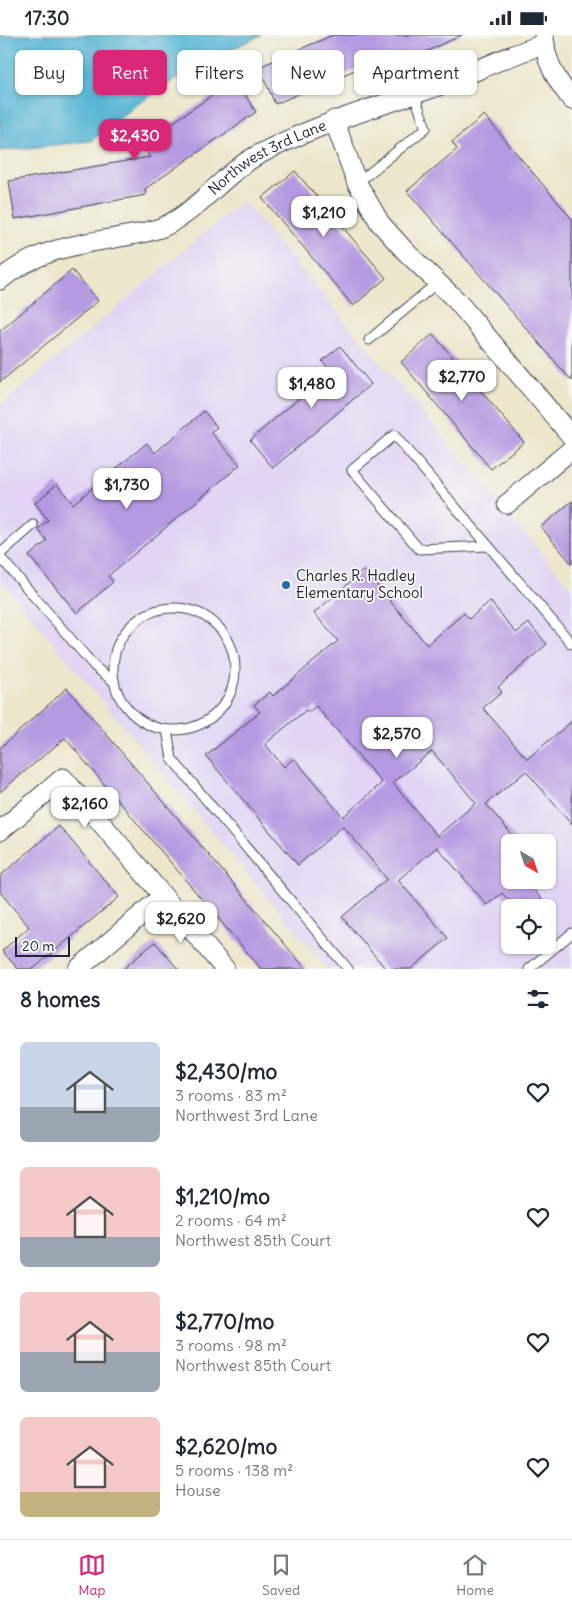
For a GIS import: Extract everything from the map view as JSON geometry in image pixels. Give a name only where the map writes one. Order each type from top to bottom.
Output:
[{"type":"street","name":"Northwest 3rd Lane","points":[[477,67],[544,39]]},
{"type":"street","points":[[544,39],[554,74],[572,100]]},
{"type":"street","name":"Northwest 3rd Lane","points":[[0,280],[16,267],[45,253],[164,227],[191,208],[249,160],[334,120],[408,95]]},
{"type":"street","points":[[334,120],[356,183],[370,208],[392,238],[475,321],[572,437]]},
{"type":"street","points":[[507,504],[572,449]]},
{"type":"street","points":[[0,831],[63,778],[225,969]]},
{"type":"street","points":[[78,969],[163,896]]},
{"type":"lane","points":[[356,183],[426,127],[415,95]]},
{"type":"lane","points":[[369,340],[438,282]]},
{"type":"lane","points":[[488,546],[419,549],[352,470],[394,435],[572,644]]},
{"type":"lane","points":[[33,525],[0,556],[95,667],[113,681]]},
{"type":"lane","points":[[166,608],[189,609],[216,623],[226,635],[232,649],[235,664],[235,680],[230,695],[222,708],[210,718],[197,726],[182,730],[167,730],[152,727],[126,709],[118,696],[113,681],[112,666],[115,651],[122,636],[131,625],[144,615],[166,608]]},
{"type":"lane","points":[[167,730],[172,759],[348,969]]},
{"type":"lane","points":[[529,969],[572,933]]},
{"type":"shaded area","name":"Charles R. Hadley Elementary School","points":[[243,201],[572,589],[572,966],[568,969],[328,969],[0,580],[0,406]]},
{"type":"water","points":[[0,35],[261,35],[230,50],[177,50],[177,78],[167,85],[167,50],[93,50],[93,95],[152,95],[91,141],[0,151]]},
{"type":"building","points":[[333,35],[462,35],[429,50],[354,50],[354,70],[344,75],[344,50],[298,50]]},
{"type":"building","points":[[272,61],[272,95],[296,95],[275,104],[262,74],[262,66]]},
{"type":"building","points":[[213,95],[245,95],[256,112],[145,189],[146,195],[15,219],[9,181],[150,157],[141,144]]},
{"type":"building","points":[[484,115],[572,219],[572,381],[407,191],[457,149],[452,142]]},
{"type":"building","points":[[295,171],[386,278],[353,306],[262,198]]},
{"type":"building","points":[[72,270],[98,301],[0,382],[0,331]]},
{"type":"building","points":[[433,334],[524,442],[491,469],[401,362]]},
{"type":"building","points":[[340,346],[371,384],[273,468],[250,440],[331,371],[322,361]]},
{"type":"building","points":[[204,411],[217,427],[211,432],[240,465],[108,576],[113,582],[77,613],[29,556],[47,541],[38,529],[48,520],[35,503],[57,484],[73,504],[147,443],[155,453]]},
{"type":"building","points":[[572,501],[572,564],[541,527]]},
{"type":"building","points":[[364,570],[427,645],[464,613],[469,619],[490,601],[516,633],[529,623],[547,644],[498,687],[502,692],[483,708],[527,759],[572,721],[572,825],[526,771],[486,804],[511,834],[501,834],[501,889],[533,889],[541,899],[508,899],[502,893],[487,905],[437,847],[398,880],[448,938],[411,969],[386,969],[342,917],[387,879],[343,826],[298,865],[206,756],[260,712],[254,705],[270,692],[273,696],[338,641],[314,613]],"holes":[[[316,706],[382,783],[343,817],[294,758],[284,767],[265,744],[306,710],[309,712]],[[432,751],[476,803],[437,836],[393,783]]]},
{"type":"building","points":[[67,688],[306,969],[261,969],[65,738],[0,792],[0,748]]},
{"type":"building","points":[[59,826],[119,897],[33,969],[18,969],[2,951],[29,927],[0,892],[0,876]]},
{"type":"building","points":[[155,942],[178,969],[123,969]]},
{"type":"place","name":"Charles R. Hadley Elementary School","points":[[286,585]]}]
